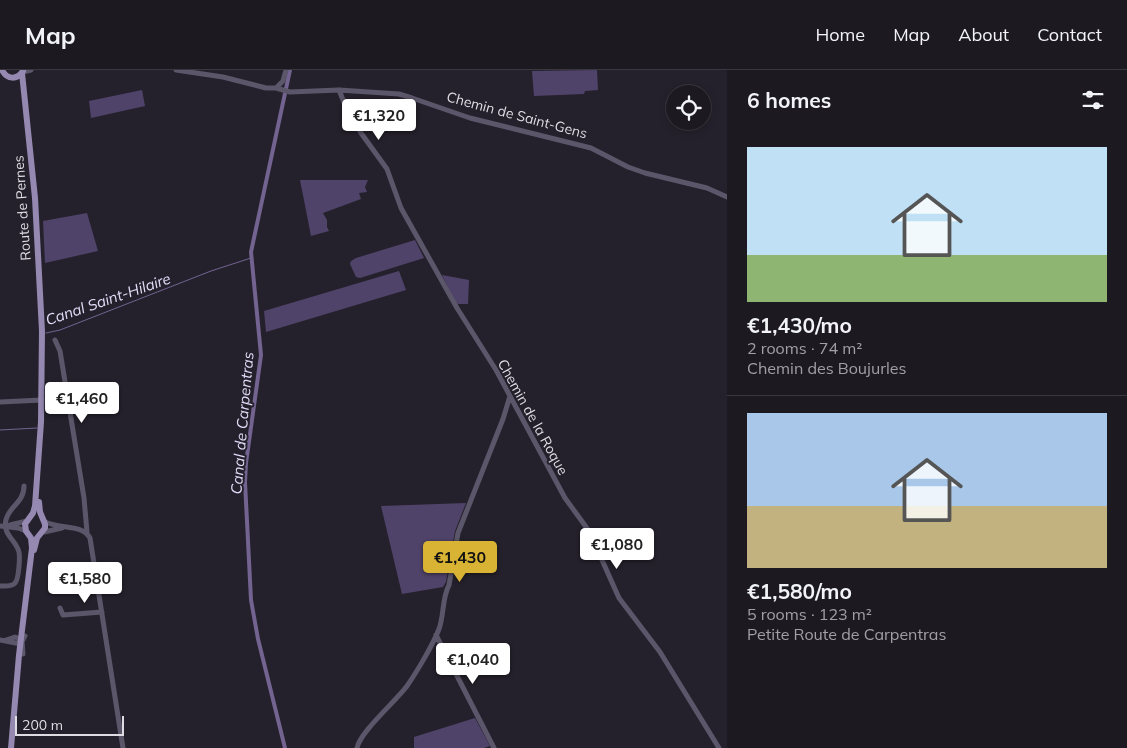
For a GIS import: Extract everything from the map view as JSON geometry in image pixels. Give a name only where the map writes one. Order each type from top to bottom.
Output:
[{"type":"main road","points":[[2,70],[7,78],[23,89]]},
{"type":"main road","points":[[7,78],[23,72]]},
{"type":"main road","name":"Route de Pernes","points":[[23,72],[23,89],[35,198],[42,326],[42,400],[39,470]]},
{"type":"main road","points":[[15,640],[23,628],[32,548],[25,524],[36,506],[39,470]]},
{"type":"main road","points":[[11,748],[21,654],[15,640],[35,548],[46,524],[39,506],[39,470]]},
{"type":"main road","points":[[29,519],[43,519]]},
{"type":"main road","points":[[28,533],[42,534]]},
{"type":"street","points":[[23,72],[31,70]]},
{"type":"street","name":"Chemin de Saint-Gens","points":[[176,70],[224,77],[266,88],[276,88],[286,92],[339,90],[382,92],[412,98],[470,118],[591,148],[628,167],[707,188],[727,197]]},
{"type":"street","points":[[276,88],[283,81],[286,70]]},
{"type":"street","name":"Chemin de la Roque","points":[[339,90],[347,110],[387,169],[401,208],[457,308],[510,396],[565,498],[588,531],[619,598],[660,652],[719,748]]},
{"type":"street","points":[[55,340],[60,352],[86,514],[87,532],[90,538],[96,571],[123,748]]},
{"type":"street","points":[[357,748],[362,736],[407,686],[436,635],[443,612],[458,533],[503,419],[510,396]]},
{"type":"street","points":[[0,402],[42,400]]},
{"type":"street","points":[[3,526],[9,513],[21,500],[24,486]]},
{"type":"street","points":[[76,528],[84,521],[86,514]]},
{"type":"street","points":[[3,526],[21,523],[29,519]]},
{"type":"street","points":[[43,519],[65,528]]},
{"type":"street","points":[[3,526],[28,533]]},
{"type":"street","points":[[0,586],[13,585],[16,583],[18,576],[19,553],[3,526]]},
{"type":"street","points":[[42,534],[65,528],[76,528],[87,532]]},
{"type":"street","points":[[73,571],[96,571]]},
{"type":"street","points":[[60,608],[63,615],[102,612]]},
{"type":"street","points":[[436,635],[494,748]]},
{"type":"street","points":[[15,640],[21,654]]},
{"type":"shaded area","points":[[597,70],[598,90],[585,91],[584,94],[534,96],[532,71]]},
{"type":"shaded area","points":[[142,90],[145,106],[91,118],[89,101]]},
{"type":"shaded area","points":[[300,180],[368,180],[365,187],[367,192],[359,193],[361,199],[323,213],[327,220],[329,231],[311,236]]},
{"type":"shaded area","points":[[87,213],[98,251],[45,263],[43,221]]},
{"type":"shaded area","points":[[415,240],[424,258],[360,278],[356,277],[350,264],[351,261]]},
{"type":"shaded area","points":[[399,271],[406,290],[266,332],[264,311]]},
{"type":"shaded area","points":[[442,275],[469,280],[468,304],[458,304],[455,301]]},
{"type":"shaded area","points":[[466,503],[455,531],[446,582],[443,587],[402,594],[381,506]]},
{"type":"shaded area","points":[[475,718],[490,746],[484,748],[414,748],[414,737]]},
{"type":"waterway","name":"Canal de Carpentras","points":[[285,748],[258,639],[251,600],[245,482],[261,355],[251,252],[290,70]]},
{"type":"waterway","name":"Canal Saint-Hilaire","points":[[46,333],[60,330],[211,271],[251,258]]},
{"type":"waterway","name":"Canal Saint-Hilaire","points":[[0,430],[37,428]]}]
